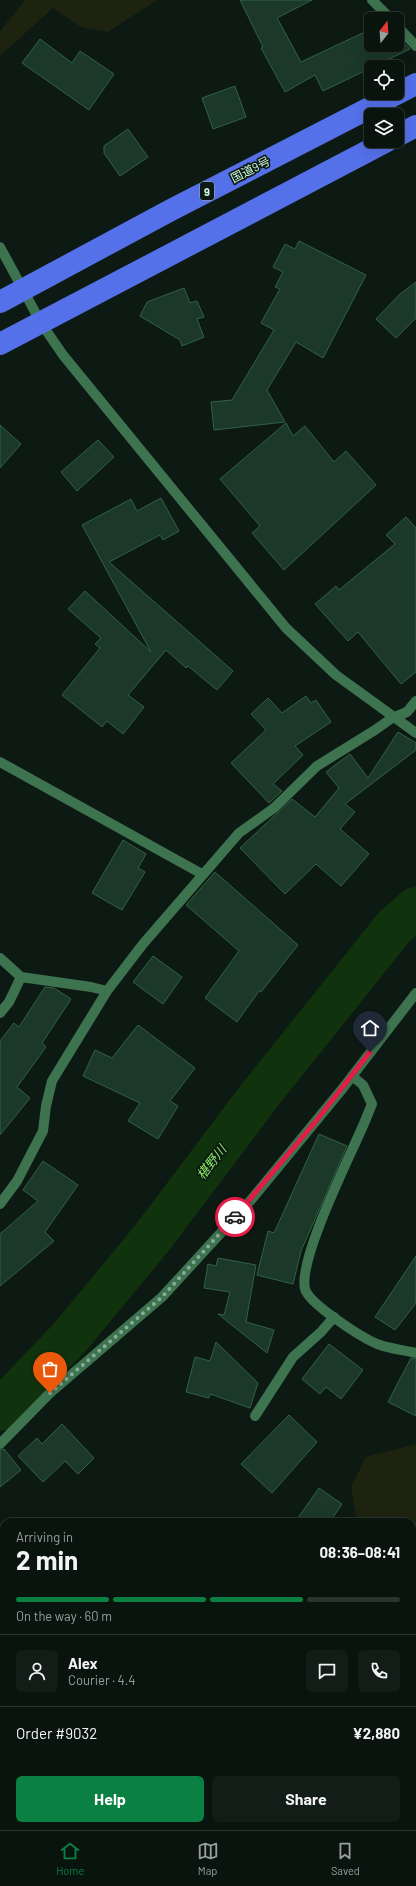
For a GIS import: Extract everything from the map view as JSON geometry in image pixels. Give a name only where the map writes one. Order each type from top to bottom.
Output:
[{"type":"highway","name":"国道9号","points":[[0,302],[171,210],[416,84]]},
{"type":"highway","points":[[404,132],[416,126]]},
{"type":"highway","points":[[0,344],[374,148]]},
{"type":"street","points":[[372,0],[384,12]]},
{"type":"street","points":[[404,33],[416,46]]},
{"type":"street","points":[[0,246],[22,290],[63,355],[286,628],[336,675],[392,718],[416,733]]},
{"type":"street","points":[[0,1204],[17,1181],[43,1131],[46,1106],[52,1082],[107,991],[143,944],[202,874],[240,833],[274,808],[317,766],[376,730],[392,718],[407,712],[416,701]]},
{"type":"street","points":[[0,762],[202,874]]},
{"type":"street","points":[[0,958],[21,977],[91,987],[107,991]]},
{"type":"street","points":[[0,1012],[9,1002],[21,977]]},
{"type":"street","points":[[0,1444],[50,1393],[162,1297],[251,1200],[352,1076],[416,993]]},
{"type":"street","points":[[352,1076],[363,1085],[372,1104],[314,1239],[305,1269],[306,1290],[316,1304],[334,1317],[380,1345],[416,1352]]},
{"type":"street","points":[[256,1416],[294,1357],[321,1332],[334,1317]]},
{"type":"green space","points":[[25,0],[157,0],[108,32],[81,27],[53,8],[0,56],[0,31]]},
{"type":"green space","points":[[416,1444],[416,1518],[356,1518],[351,1487],[366,1457]]},
{"type":"building","points":[[240,0],[312,0],[277,18],[301,62],[364,32],[364,52],[404,52],[387,60],[364,60],[364,71],[323,91],[315,75],[285,92],[261,48],[263,47]]},
{"type":"building","points":[[40,39],[72,63],[80,51],[114,74],[89,110],[22,63]]},
{"type":"building","points":[[404,45],[406,45],[410,49],[404,52]]},
{"type":"building","points":[[235,86],[246,117],[213,129],[202,98]]},
{"type":"building","points":[[128,129],[148,157],[120,176],[104,153],[104,146]]},
{"type":"building","points":[[299,241],[366,275],[323,358],[296,342],[267,390],[285,422],[214,430],[211,402],[232,400],[274,330],[261,323],[280,289],[275,287],[283,272],[273,267],[285,244],[295,249]]},
{"type":"building","points":[[416,282],[416,318],[396,338],[376,319],[400,294]]},
{"type":"building","points":[[184,288],[190,303],[197,301],[204,317],[197,319],[204,337],[182,346],[180,340],[140,316],[147,302]]},
{"type":"building","points":[[286,423],[293,436],[305,426],[334,462],[346,451],[376,485],[284,570],[252,533],[260,526],[220,479]]},
{"type":"building","points":[[0,425],[21,444],[0,468]]},
{"type":"building","points":[[98,440],[114,457],[77,491],[61,472]]},
{"type":"building","points":[[161,498],[179,531],[163,540],[160,535],[109,562],[233,671],[217,690],[188,666],[186,668],[166,650],[128,695],[144,707],[123,734],[107,721],[102,727],[62,695],[100,648],[95,644],[101,638],[68,609],[85,591],[151,652],[82,525],[131,499],[137,511]]},
{"type":"building","points":[[406,517],[416,528],[416,672],[401,684],[358,632],[348,641],[315,604],[336,586],[339,590],[395,544],[386,535]]},
{"type":"building","points":[[306,696],[311,703],[316,700],[331,722],[295,746],[303,755],[273,784],[282,791],[269,803],[231,763],[266,730],[251,714],[268,698],[282,713]]},
{"type":"building","points":[[398,732],[416,743],[416,750],[345,804],[355,812],[340,829],[369,854],[341,886],[316,864],[285,894],[240,848],[292,799],[315,817],[339,788],[326,772],[350,754],[368,778]]},
{"type":"building","points":[[123,840],[146,854],[138,868],[145,872],[122,910],[92,893]]},
{"type":"building","points":[[215,872],[298,945],[261,992],[259,991],[237,1022],[205,998],[239,951],[186,905]]},
{"type":"building","points":[[153,956],[182,977],[163,1004],[133,982]]},
{"type":"building","points":[[45,987],[54,988],[71,999],[42,1043],[46,1047],[17,1087],[30,1098],[0,1135],[0,1041],[14,1023],[19,1027]]},
{"type":"building","points":[[138,1025],[195,1068],[170,1101],[178,1106],[158,1139],[128,1121],[140,1103],[83,1076],[95,1050],[112,1058]]},
{"type":"building","points":[[319,1134],[347,1146],[301,1251],[293,1284],[257,1275],[268,1231],[274,1233]]},
{"type":"building","points":[[43,1161],[78,1185],[45,1232],[54,1241],[0,1286],[0,1234],[38,1201],[23,1190]]},
{"type":"building","points":[[416,1256],[416,1303],[395,1330],[375,1317]]},
{"type":"building","points":[[218,1258],[256,1265],[246,1322],[274,1330],[267,1353],[218,1314],[224,1315],[230,1292],[204,1288],[208,1264],[216,1266]]},
{"type":"building","points":[[216,1342],[258,1383],[250,1408],[210,1394],[209,1398],[186,1392],[195,1357],[210,1361]]},
{"type":"building","points":[[329,1344],[363,1370],[341,1399],[326,1387],[320,1394],[302,1379]]},
{"type":"building","points":[[411,1358],[416,1359],[416,1416],[388,1402]]},
{"type":"building","points":[[289,1415],[317,1442],[272,1493],[241,1464]]},
{"type":"building","points":[[62,1424],[94,1458],[78,1474],[65,1461],[43,1482],[18,1456],[37,1438],[42,1444]]},
{"type":"building","points":[[4,1449],[21,1470],[0,1487],[0,1450]]},
{"type":"building","points":[[319,1488],[342,1504],[333,1518],[298,1518]]},
{"type":"waterway","name":"椹野川","points":[[0,1410],[71,1336],[152,1238],[259,1096],[394,927],[416,908]]},
{"type":"way so far","points":[[50,1393],[162,1297],[235,1217]]},
{"type":"route","points":[[235,1217],[251,1200],[316,1121],[370,1052]]}]
